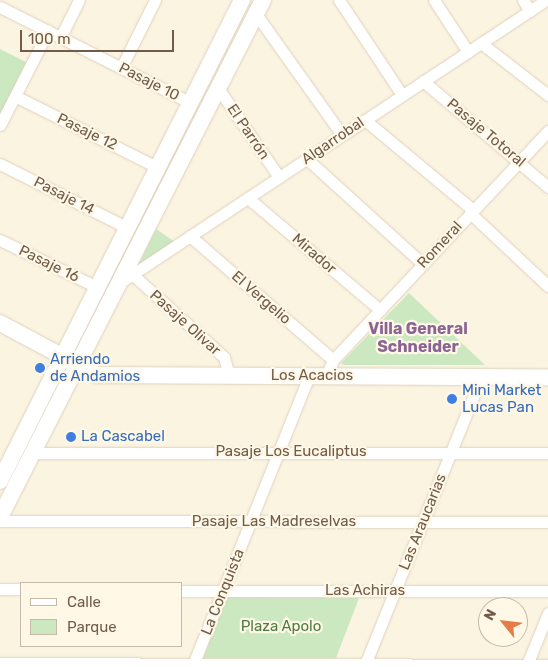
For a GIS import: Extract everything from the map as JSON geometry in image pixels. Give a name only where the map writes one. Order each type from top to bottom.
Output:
[{"type":"main road","points":[[0,480],[99,288],[242,0]]},
{"type":"main road","points":[[0,517],[78,366],[127,278],[218,88],[260,7]]},
{"type":"main road","name":"Los Acacios","points":[[0,323],[97,375],[548,377]]},
{"type":"street","points":[[0,7],[4,0]]},
{"type":"street","points":[[60,38],[79,0]]},
{"type":"street","points":[[120,68],[155,0]]},
{"type":"street","points":[[339,0],[402,95]]},
{"type":"street","points":[[434,0],[468,52]]},
{"type":"street","points":[[523,0],[530,10]]},
{"type":"street","name":"Algarrobal","points":[[127,278],[546,0]]},
{"type":"street","name":"Pasaje 10","points":[[0,7],[191,103]]},
{"type":"street","points":[[260,7],[342,135]]},
{"type":"street","points":[[0,125],[48,31]]},
{"type":"street","points":[[481,43],[548,95]]},
{"type":"street","name":"Pasaje Totoral","points":[[423,81],[520,161],[548,187]]},
{"type":"street","name":"El Parrón","points":[[218,88],[279,177]]},
{"type":"street","name":"Pasaje 12","points":[[15,96],[159,168]]},
{"type":"street","points":[[366,120],[472,212],[548,286]]},
{"type":"street","name":"Romeral","points":[[333,360],[548,131]]},
{"type":"street","points":[[307,159],[423,264]]},
{"type":"street","name":"Pasaje 14","points":[[0,164],[128,228]]},
{"type":"street","name":"Mirador","points":[[248,198],[380,310]]},
{"type":"street","name":"El Vergelio","points":[[190,236],[333,360]]},
{"type":"street","name":"Pasaje 16","points":[[0,240],[99,288]]},
{"type":"street","name":"Pasaje Olivar","points":[[127,278],[224,357],[229,376]]},
{"type":"street","points":[[326,376],[333,360]]},
{"type":"street","name":"La Conquista","points":[[192,665],[224,591],[309,376]]},
{"type":"street","name":"Las Araucarias","points":[[364,666],[481,377]]},
{"type":"street","name":"Pasaje Los Eucaliptus","points":[[33,453],[548,453]]},
{"type":"street","name":"Pasaje Las Madreselvas","points":[[0,522],[548,522]]},
{"type":"street","points":[[0,589],[20,589]]},
{"type":"street","name":"Las Achiras","points":[[182,591],[548,591]]},
{"type":"street","points":[[526,666],[548,613]]},
{"type":"street","points":[[0,663],[27,665],[280,666],[548,665]]},
{"type":"green space","points":[[0,49],[28,63],[0,118]]},
{"type":"green space","points":[[156,229],[175,242],[137,268]]},
{"type":"green space","points":[[409,293],[485,365],[344,365],[341,363]]},
{"type":"green space","name":"Plaza Apolo","points":[[227,597],[359,598],[336,658],[203,658]]},
{"type":"place","name":"Arriendo de Andamios","points":[[40,368]]},
{"type":"place","name":"Mini Market Lucas Pan","points":[[452,399]]},
{"type":"place","name":"La Cascabel","points":[[71,437]]},
{"type":"district","name":"Villa General Schneider","points":[[418,338]]}]
